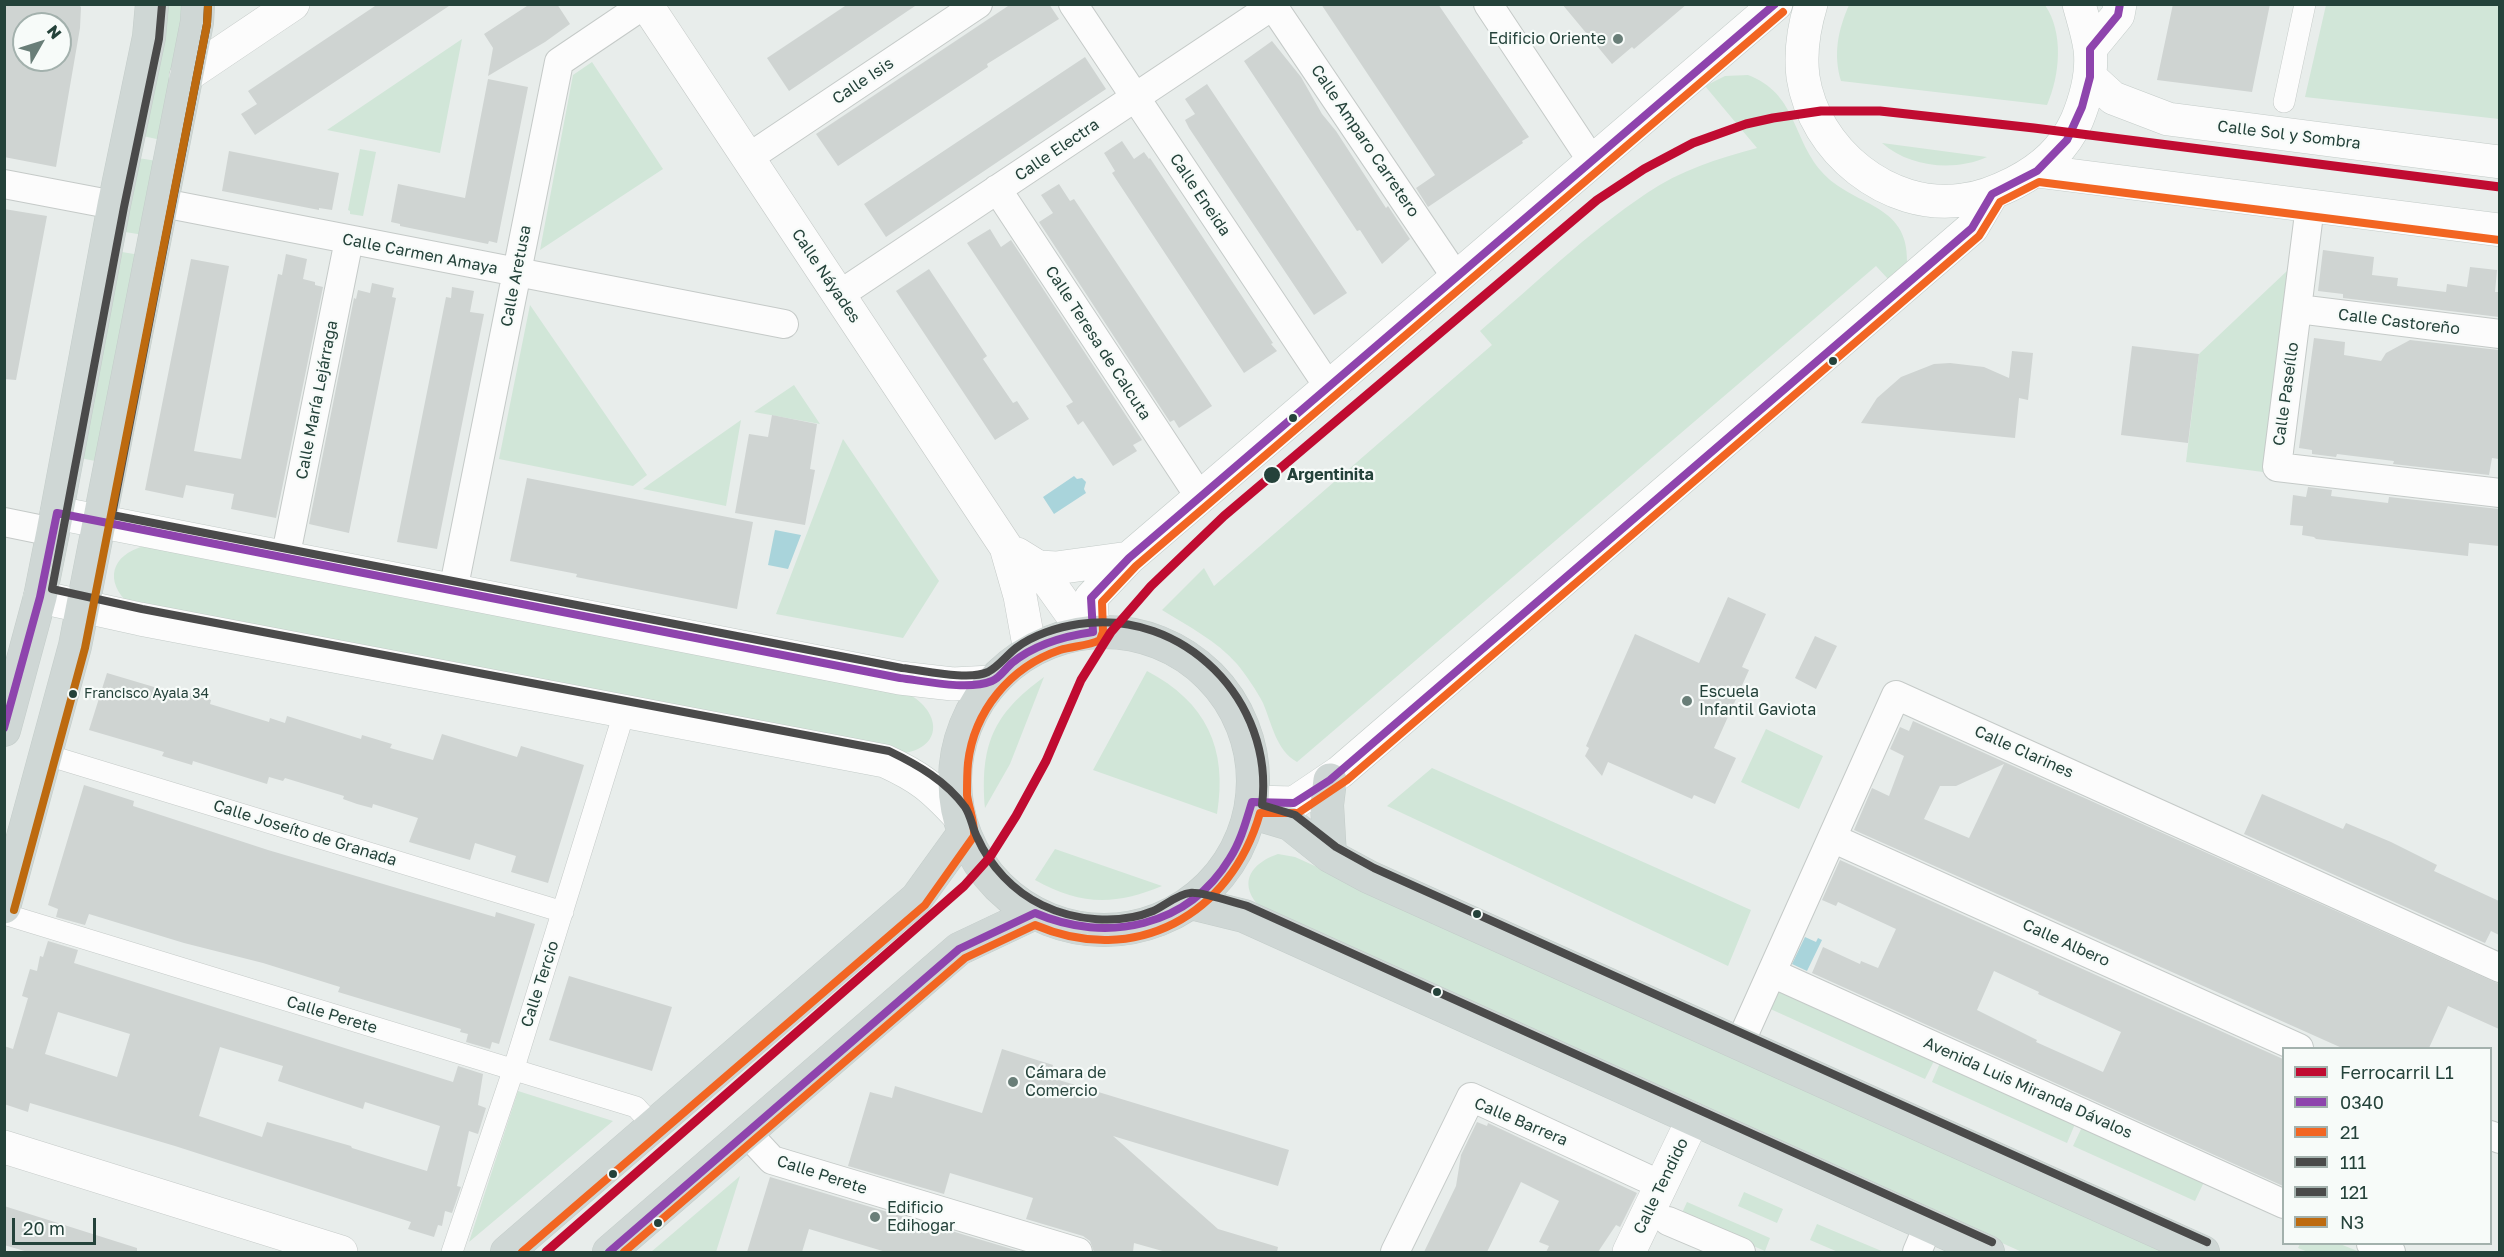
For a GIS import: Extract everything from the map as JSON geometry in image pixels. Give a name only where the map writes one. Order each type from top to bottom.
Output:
[{"type":"main road","points":[[4,730],[40,597],[114,205],[149,37],[152,4]]},
{"type":"main road","points":[[4,907],[47,755],[83,606],[163,203],[198,4]]},
{"type":"main road","points":[[186,76],[293,4]]},
{"type":"main road","points":[[1089,633],[1091,598],[1129,558],[1776,4]]},
{"type":"main road","points":[[1811,4],[1803,41],[1803,76],[1812,110],[1821,128],[1848,162],[1884,188],[1925,201],[1962,201],[1992,194],[2037,171],[2061,148],[2072,132],[2082,107],[2090,63],[2118,15],[2120,4]]},
{"type":"main road","points":[[2079,4],[2090,63]]},
{"type":"main road","name":"Calle Náyades","points":[[652,7],[748,158],[1006,547],[1020,596],[1030,651]]},
{"type":"main road","name":"Calle Sol y Sombra","points":[[2090,63],[2113,98],[2168,119],[2499,162]]},
{"type":"main road","points":[[2037,171],[2499,230]]},
{"type":"main road","points":[[1251,807],[1294,804],[1330,780],[1972,228],[1992,194]]},
{"type":"main road","points":[[55,523],[100,523],[900,678],[953,684],[992,682]]},
{"type":"main road","name":"Calle Náyades","points":[[1006,547],[1038,567],[1089,633]]},
{"type":"main road","points":[[1038,567],[1056,568],[1129,558]]},
{"type":"main road","points":[[40,597],[140,620],[885,761],[916,776],[936,791],[961,824],[982,867],[993,881],[1013,899],[1035,913],[1058,923],[1082,928],[1112,930],[1138,927],[1155,921],[1191,903],[1219,876],[1239,845],[1251,807],[1252,770],[1246,738],[1233,707],[1213,680],[1187,658],[1160,643],[1130,634],[1089,633],[1056,640],[1030,651],[1012,663],[992,682],[971,712],[960,741],[955,769],[955,792],[961,824],[917,898],[507,1252]]},
{"type":"main road","points":[[1330,780],[1327,805],[1330,855]]},
{"type":"main road","points":[[1251,807],[1290,824],[1330,855],[1369,877],[2203,1252]]},
{"type":"main road","points":[[1191,903],[1244,916],[1694,1119],[1923,1239],[1988,1252]]},
{"type":"main road","points":[[609,1252],[959,949],[1035,913]]},
{"type":"main road","name":"Calle Tendido","points":[[1629,1252],[1694,1119]]},
{"type":"main road","points":[[4,1148],[342,1252]]},
{"type":"street","name":"Calle Isis","points":[[748,158],[978,4]]},
{"type":"street","name":"Calle Eneida","points":[[1073,4],[1328,386]]},
{"type":"street","points":[[1488,4],[1592,161]]},
{"type":"street","points":[[2284,102],[2305,4]]},
{"type":"street","name":"Calle Electra","points":[[839,295],[1274,5]]},
{"type":"street","name":"Calle Amparo Carretero","points":[[1274,5],[1456,277]]},
{"type":"street","name":"Calle Aretusa","points":[[453,591],[559,62],[652,7]]},
{"type":"street","points":[[4,184],[114,205]]},
{"type":"street","name":"Calle Teresa de Calcuta","points":[[997,189],[1199,496]]},
{"type":"street","name":"Calle Carmen Amaya","points":[[163,203],[784,324]]},
{"type":"street","name":"Calle Paseíllo","points":[[2310,206],[2277,467],[2499,493]]},
{"type":"street","name":"Calle María Lejárraga","points":[[285,559],[349,240]]},
{"type":"street","name":"Calle Castoreño","points":[[2298,309],[2499,334]]},
{"type":"street","points":[[4,522],[55,523]]},
{"type":"street","name":"Calle Clarines","points":[[1740,1043],[1896,695],[2499,968]]},
{"type":"street","name":"Calle Tercio","points":[[452,1252],[513,1071],[624,713]]},
{"type":"street","name":"Calle Joseíto de Granada","points":[[47,755],[563,912]]},
{"type":"street","name":"Calle Albero","points":[[1832,838],[2297,1047]]},
{"type":"street","name":"Calle Perete","points":[[4,915],[636,1107],[652,1126]]},
{"type":"street","name":"Avenida Luis Miranda Dávalos","points":[[1772,973],[2282,1204]]},
{"type":"street","name":"Calle Barrera","points":[[1395,1252],[1471,1097],[1661,1185]]},
{"type":"street","name":"Calle Perete","points":[[747,1133],[772,1160],[1078,1252]]},
{"type":"street","points":[[1668,1221],[1740,1252]]},
{"type":"street","points":[[2374,1245],[2391,1252]]},
{"type":"green space","points":[[166,5],[184,5],[161,140],[143,136]]},
{"type":"green space","points":[[1849,5],[2045,5],[2055,28],[2058,54],[2055,81],[2047,105],[1841,81],[1837,61],[1838,42]]},
{"type":"green space","points":[[2326,5],[2499,5],[2499,119],[2305,97]]},
{"type":"green space","points":[[462,39],[440,153],[327,130]]},
{"type":"green space","points":[[592,62],[663,169],[540,250],[573,75]]},
{"type":"green space","points":[[1748,75],[1764,83],[1785,104],[1804,144],[1821,171],[1834,183],[1889,216],[1899,228],[1905,242],[1907,262],[1888,279],[1876,266],[1297,762],[1279,744],[1261,698],[1237,664],[1211,641],[1162,610],[1204,568],[1214,586],[1492,345],[1480,331],[1603,225],[1672,178],[1714,161],[1757,148],[1705,86],[1725,76]]},
{"type":"green space","points":[[1882,143],[1987,157],[1960,165],[1932,165],[1905,157]]},
{"type":"green space","points":[[360,149],[376,152],[363,216],[350,214],[348,210]]},
{"type":"green space","points":[[138,158],[157,161],[144,235],[125,232]]},
{"type":"green space","points":[[122,252],[140,255],[100,462],[80,458]]},
{"type":"green space","points":[[2288,270],[2263,472],[2186,462],[2199,354]]},
{"type":"green space","points":[[530,305],[647,475],[633,486],[499,459]]},
{"type":"green space","points":[[794,385],[820,424],[754,412]]},
{"type":"green space","points":[[741,420],[726,506],[643,489],[651,483]]},
{"type":"green space","points":[[843,439],[939,581],[903,638],[776,614]]},
{"type":"green space","points":[[144,546],[907,693],[928,711],[933,730],[930,739],[923,746],[897,754],[129,604],[116,586],[115,570],[118,562],[124,556]]},
{"type":"green space","points":[[1147,671],[1184,697],[1198,712],[1208,729],[1219,768],[1220,790],[1217,814],[1093,770]]},
{"type":"green space","points":[[1044,677],[1010,764],[985,808],[985,766],[993,733],[1013,704]]},
{"type":"green space","points":[[1766,729],[1823,756],[1799,809],[1741,782]]},
{"type":"green space","points":[[1432,768],[1751,910],[1728,966],[1387,806]]},
{"type":"green space","points":[[1055,849],[1162,886],[1145,893],[1113,899],[1097,900],[1067,894],[1035,880]]},
{"type":"green space","points":[[1278,854],[1295,857],[2170,1252],[2022,1252],[1269,913],[1254,900],[1248,884],[1249,877],[1263,861]]},
{"type":"green space","points":[[1775,989],[1934,1061],[1925,1079],[1766,1007]]},
{"type":"green space","points":[[1940,1063],[2075,1124],[2067,1143],[1932,1082]]},
{"type":"green space","points":[[518,1091],[613,1121],[469,1242]]},
{"type":"green space","points":[[2082,1127],[2204,1182],[2195,1201],[2073,1146]]},
{"type":"green space","points":[[740,1176],[716,1252],[651,1252]]},
{"type":"green space","points":[[1744,1192],[1783,1209],[1777,1223],[1738,1206]]},
{"type":"green space","points":[[1687,1202],[1770,1238],[1765,1251],[1681,1215]]},
{"type":"green space","points":[[1817,1224],[1884,1252],[1838,1252],[1810,1240]]},
{"type":"green space","points":[[2300,1245],[2342,1245],[2360,1252],[2308,1252],[2298,1248]]},
{"type":"water","points":[[1074,476],[1086,482],[1084,489],[1086,493],[1054,514],[1043,497]]},
{"type":"water","points":[[775,530],[801,535],[788,569],[768,565]]},
{"type":"water","points":[[1805,937],[1816,942],[1818,938],[1822,940],[1807,971],[1792,964]]},
{"type":"building","points":[[4,4],[78,4],[81,7],[80,28],[56,167],[4,157]]},
{"type":"building","points":[[378,4],[452,4],[255,135],[241,114],[257,104],[248,91]]},
{"type":"building","points":[[530,4],[557,4],[570,24],[545,42],[488,76],[493,48],[484,34]]},
{"type":"building","points":[[848,4],[918,4],[789,91],[767,58]]},
{"type":"building","points":[[1011,4],[1049,4],[1059,19],[987,64],[988,67],[838,166],[816,134]]},
{"type":"building","points":[[1321,4],[1438,4],[1529,137],[1428,207],[1416,188],[1435,175]]},
{"type":"building","name":"Edificio Oriente","points":[[1562,4],[1687,4],[1634,49],[1632,47],[1612,64]]},
{"type":"building","points":[[2173,4],[2270,4],[2252,92],[2157,80]]},
{"type":"building","points":[[1272,41],[1301,77],[1322,114],[1410,239],[1382,264],[1360,230],[1357,231],[1244,61]]},
{"type":"building","points":[[1085,57],[1106,89],[886,237],[864,204]]},
{"type":"building","points":[[488,79],[528,87],[497,243],[489,241],[488,244],[400,226],[400,224],[391,222],[398,184],[465,198]]},
{"type":"building","points":[[1207,84],[1347,293],[1314,315],[1185,120],[1195,114],[1185,99]]},
{"type":"building","points":[[1122,141],[1134,159],[1144,152],[1150,158],[1273,343],[1271,344],[1277,351],[1244,373],[1112,173],[1115,171],[1104,153]]},
{"type":"building","points":[[229,151],[339,173],[332,210],[319,208],[319,210],[222,191]]},
{"type":"building","points":[[1059,184],[1070,201],[1074,199],[1212,406],[1179,428],[1174,420],[1170,422],[1039,222],[1053,213],[1041,195]]},
{"type":"building","points":[[4,209],[47,216],[16,380],[4,379]]},
{"type":"building","points":[[990,229],[1001,247],[1011,240],[1142,440],[1133,445],[1137,451],[1113,466],[1083,421],[1078,425],[1066,406],[1073,402],[967,243]]},
{"type":"building","points":[[2323,250],[2374,257],[2372,275],[2398,278],[2397,286],[2446,292],[2447,284],[2467,287],[2470,267],[2497,270],[2495,292],[2499,292],[2499,317],[2343,298],[2343,294],[2318,291]]},
{"type":"building","points":[[286,254],[307,259],[303,279],[323,287],[276,518],[231,509],[234,494],[186,485],[183,498],[145,490],[191,259],[229,266],[194,451],[241,459],[278,274],[282,275]]},
{"type":"building","points":[[929,269],[987,356],[983,359],[1013,403],[1017,401],[1029,419],[995,440],[896,291]]},
{"type":"building","points":[[372,283],[394,288],[392,297],[396,298],[349,533],[309,524],[354,298],[356,299],[358,290],[370,293]]},
{"type":"building","points":[[452,287],[474,291],[470,312],[484,314],[437,549],[397,542],[446,297],[451,298]]},
{"type":"building","points":[[2314,338],[2345,342],[2344,355],[2381,361],[2386,353],[2410,340],[2499,350],[2499,459],[2492,458],[2489,475],[2393,464],[2394,461],[2337,454],[2336,457],[2312,454],[2312,450],[2299,448]]},
{"type":"building","points":[[2132,346],[2199,354],[2188,443],[2121,435]]},
{"type":"building","points":[[2012,351],[2033,353],[2028,400],[2019,398],[2015,438],[1861,423],[1877,398],[1901,377],[1934,364],[1950,363],[1984,367],[2009,378]]},
{"type":"building","points":[[772,415],[817,424],[810,469],[815,470],[805,525],[735,513],[749,434],[768,437]]},
{"type":"building","points":[[527,478],[753,522],[737,609],[576,577],[577,574],[510,561]]},
{"type":"building","points":[[2308,487],[2332,490],[2331,496],[2388,503],[2389,497],[2499,509],[2499,546],[2469,543],[2468,556],[2316,539],[2302,535],[2303,526],[2290,525],[2293,495],[2306,497]]},
{"type":"building","points":[[1728,597],[1766,614],[1742,667],[1749,670],[1714,748],[1736,758],[1715,804],[1694,795],[1692,799],[1608,762],[1602,776],[1585,756],[1589,748],[1586,746],[1635,634],[1699,663]]},
{"type":"building","points":[[1815,636],[1837,646],[1816,689],[1795,678]]},
{"type":"building","points":[[107,673],[181,695],[182,691],[211,700],[210,704],[269,722],[270,718],[285,723],[287,716],[361,739],[362,735],[392,744],[390,748],[433,760],[442,734],[517,757],[521,746],[584,765],[548,883],[511,872],[516,856],[475,843],[470,860],[409,842],[418,818],[373,804],[372,808],[357,804],[343,799],[344,796],[285,778],[283,781],[269,777],[267,784],[193,761],[192,765],[162,756],[164,752],[89,730]]},
{"type":"building","points":[[1913,721],[2499,984],[2499,1029],[2448,1006],[2429,1047],[2340,1047],[1854,830],[1872,788],[1889,796],[1904,756],[1890,749],[1900,727],[1909,731]],"holes":[[[2004,764],[1969,838],[1924,819],[1940,786],[1956,786]]]},
{"type":"building","points":[[84,785],[134,801],[133,806],[268,850],[495,917],[496,912],[535,924],[499,1044],[492,1042],[490,1049],[466,1042],[468,1034],[460,1032],[461,1029],[338,992],[340,987],[263,963],[184,943],[89,914],[85,925],[56,917],[58,909],[48,905]]},
{"type":"building","points":[[2262,794],[2343,829],[2346,823],[2391,842],[2437,865],[2434,871],[2499,901],[2499,935],[2491,931],[2485,943],[2244,834]]},
{"type":"building","points":[[1840,860],[2282,1059],[2282,1186],[1812,973],[1823,947],[1860,964],[1861,961],[1878,968],[1896,929],[1838,902],[1836,906],[1822,900]],"holes":[[[1994,971],[2039,992],[2038,994],[2121,1032],[2103,1072],[2036,1042],[2037,1040],[1977,1010]]]},
{"type":"building","points":[[48,941],[78,950],[74,963],[453,1082],[458,1066],[483,1074],[478,1105],[486,1108],[478,1134],[469,1131],[457,1186],[461,1187],[452,1213],[445,1211],[442,1226],[438,1225],[434,1237],[408,1229],[411,1222],[175,1146],[30,1103],[28,1112],[4,1104],[4,1046],[13,1049],[28,998],[22,996],[30,969],[37,971],[40,956],[43,957]],"holes":[[[58,1012],[130,1034],[117,1077],[45,1054]],[[220,1047],[283,1066],[278,1081],[363,1109],[365,1102],[440,1126],[427,1171],[267,1122],[262,1137],[199,1116]]]},
{"type":"building","points":[[569,976],[672,1007],[652,1071],[549,1040]]},
{"type":"building","points":[[1002,1049],[1053,1065],[1049,1077],[1289,1150],[1278,1186],[1113,1136],[1218,1229],[1278,1247],[1277,1252],[1166,1252],[1134,1243],[1133,1252],[1094,1252],[1090,1241],[1083,1236],[1026,1219],[1033,1198],[950,1173],[944,1194],[848,1166],[870,1092],[892,1098],[895,1086],[982,1113]]},
{"type":"building","points":[[1477,1122],[1487,1126],[1488,1123],[1637,1193],[1620,1227],[1616,1225],[1598,1252],[1546,1252],[1549,1246],[1539,1242],[1559,1201],[1521,1182],[1487,1252],[1424,1252],[1456,1186],[1461,1155]]},
{"type":"building","name":"Edificio Edihogar","points":[[770,1177],[1022,1252],[886,1252],[809,1229],[802,1252],[747,1252]]},
{"type":"building","points":[[4,1206],[137,1248],[137,1252],[28,1252],[4,1245]]},
{"type":"rail line","name":"L1","points":[[546,1252],[964,886],[990,857],[1016,816],[1046,761],[1081,680],[1111,632],[1151,586],[1224,516],[1597,200],[1644,169],[1693,143],[1746,124],[1821,111],[1880,111],[2034,128],[2500,187]]},
{"type":"transit line","name":"0340","points":[[4,728],[40,597],[57,513],[900,678],[959,685],[982,684],[995,680],[1021,656],[1040,646],[1093,632],[1091,598],[1129,558],[1775,4]]},
{"type":"transit line","name":"0340","points":[[609,1252],[959,949],[1035,913],[1062,922],[1090,927],[1117,927],[1144,923],[1169,914],[1192,900],[1213,881],[1230,858],[1240,838],[1252,802],[1294,803],[1330,780],[1972,228],[1992,194],[2037,171],[2067,140],[2082,107],[2090,77],[2090,49],[2118,15],[2120,4]]},
{"type":"transit line","name":"121","points":[[162,5],[159,39],[124,207],[52,589],[142,609],[889,751],[921,768],[949,789],[965,807],[982,848],[996,868],[1021,893],[1042,905],[1068,915],[1097,919],[1140,915],[1190,893],[1209,895],[1247,906],[1992,1242]]},
{"type":"transit line","name":"111","points":[[208,5],[207,24],[112,515],[902,668],[945,674],[969,675],[988,672],[1030,639],[1071,625],[1117,623],[1153,631],[1186,647],[1214,670],[1237,698],[1254,731],[1262,767],[1262,805],[1295,815],[1336,847],[1374,868],[2207,1242]]},
{"type":"transit line","name":"N3","points":[[14,910],[85,648],[207,24],[208,5]]},
{"type":"transit line","name":"21","points":[[522,1252],[925,905],[974,836],[967,795],[968,763],[972,744],[987,709],[1010,680],[1042,658],[1060,650],[1100,640],[1103,632],[1102,602],[1136,566],[1783,12]]},
{"type":"transit line","name":"21","points":[[624,1252],[965,958],[1035,925],[1072,937],[1108,940],[1142,935],[1174,923],[1202,905],[1227,880],[1246,849],[1260,813],[1298,813],[1347,780],[1979,236],[2000,202],[2039,182],[2499,240]]},
{"type":"place","name":"Edificio Oriente","points":[[1618,39]]},
{"type":"place","name":"Argentinita","points":[[1272,475]]},
{"type":"place","name":"Francisco Ayala 34","points":[[73,694]]},
{"type":"place","name":"Escuela Infantil Gaviota","points":[[1687,701]]},
{"type":"place","name":"Cámara de Comercio","points":[[1013,1082]]},
{"type":"place","name":"Edificio Edihogar","points":[[875,1217]]}]
